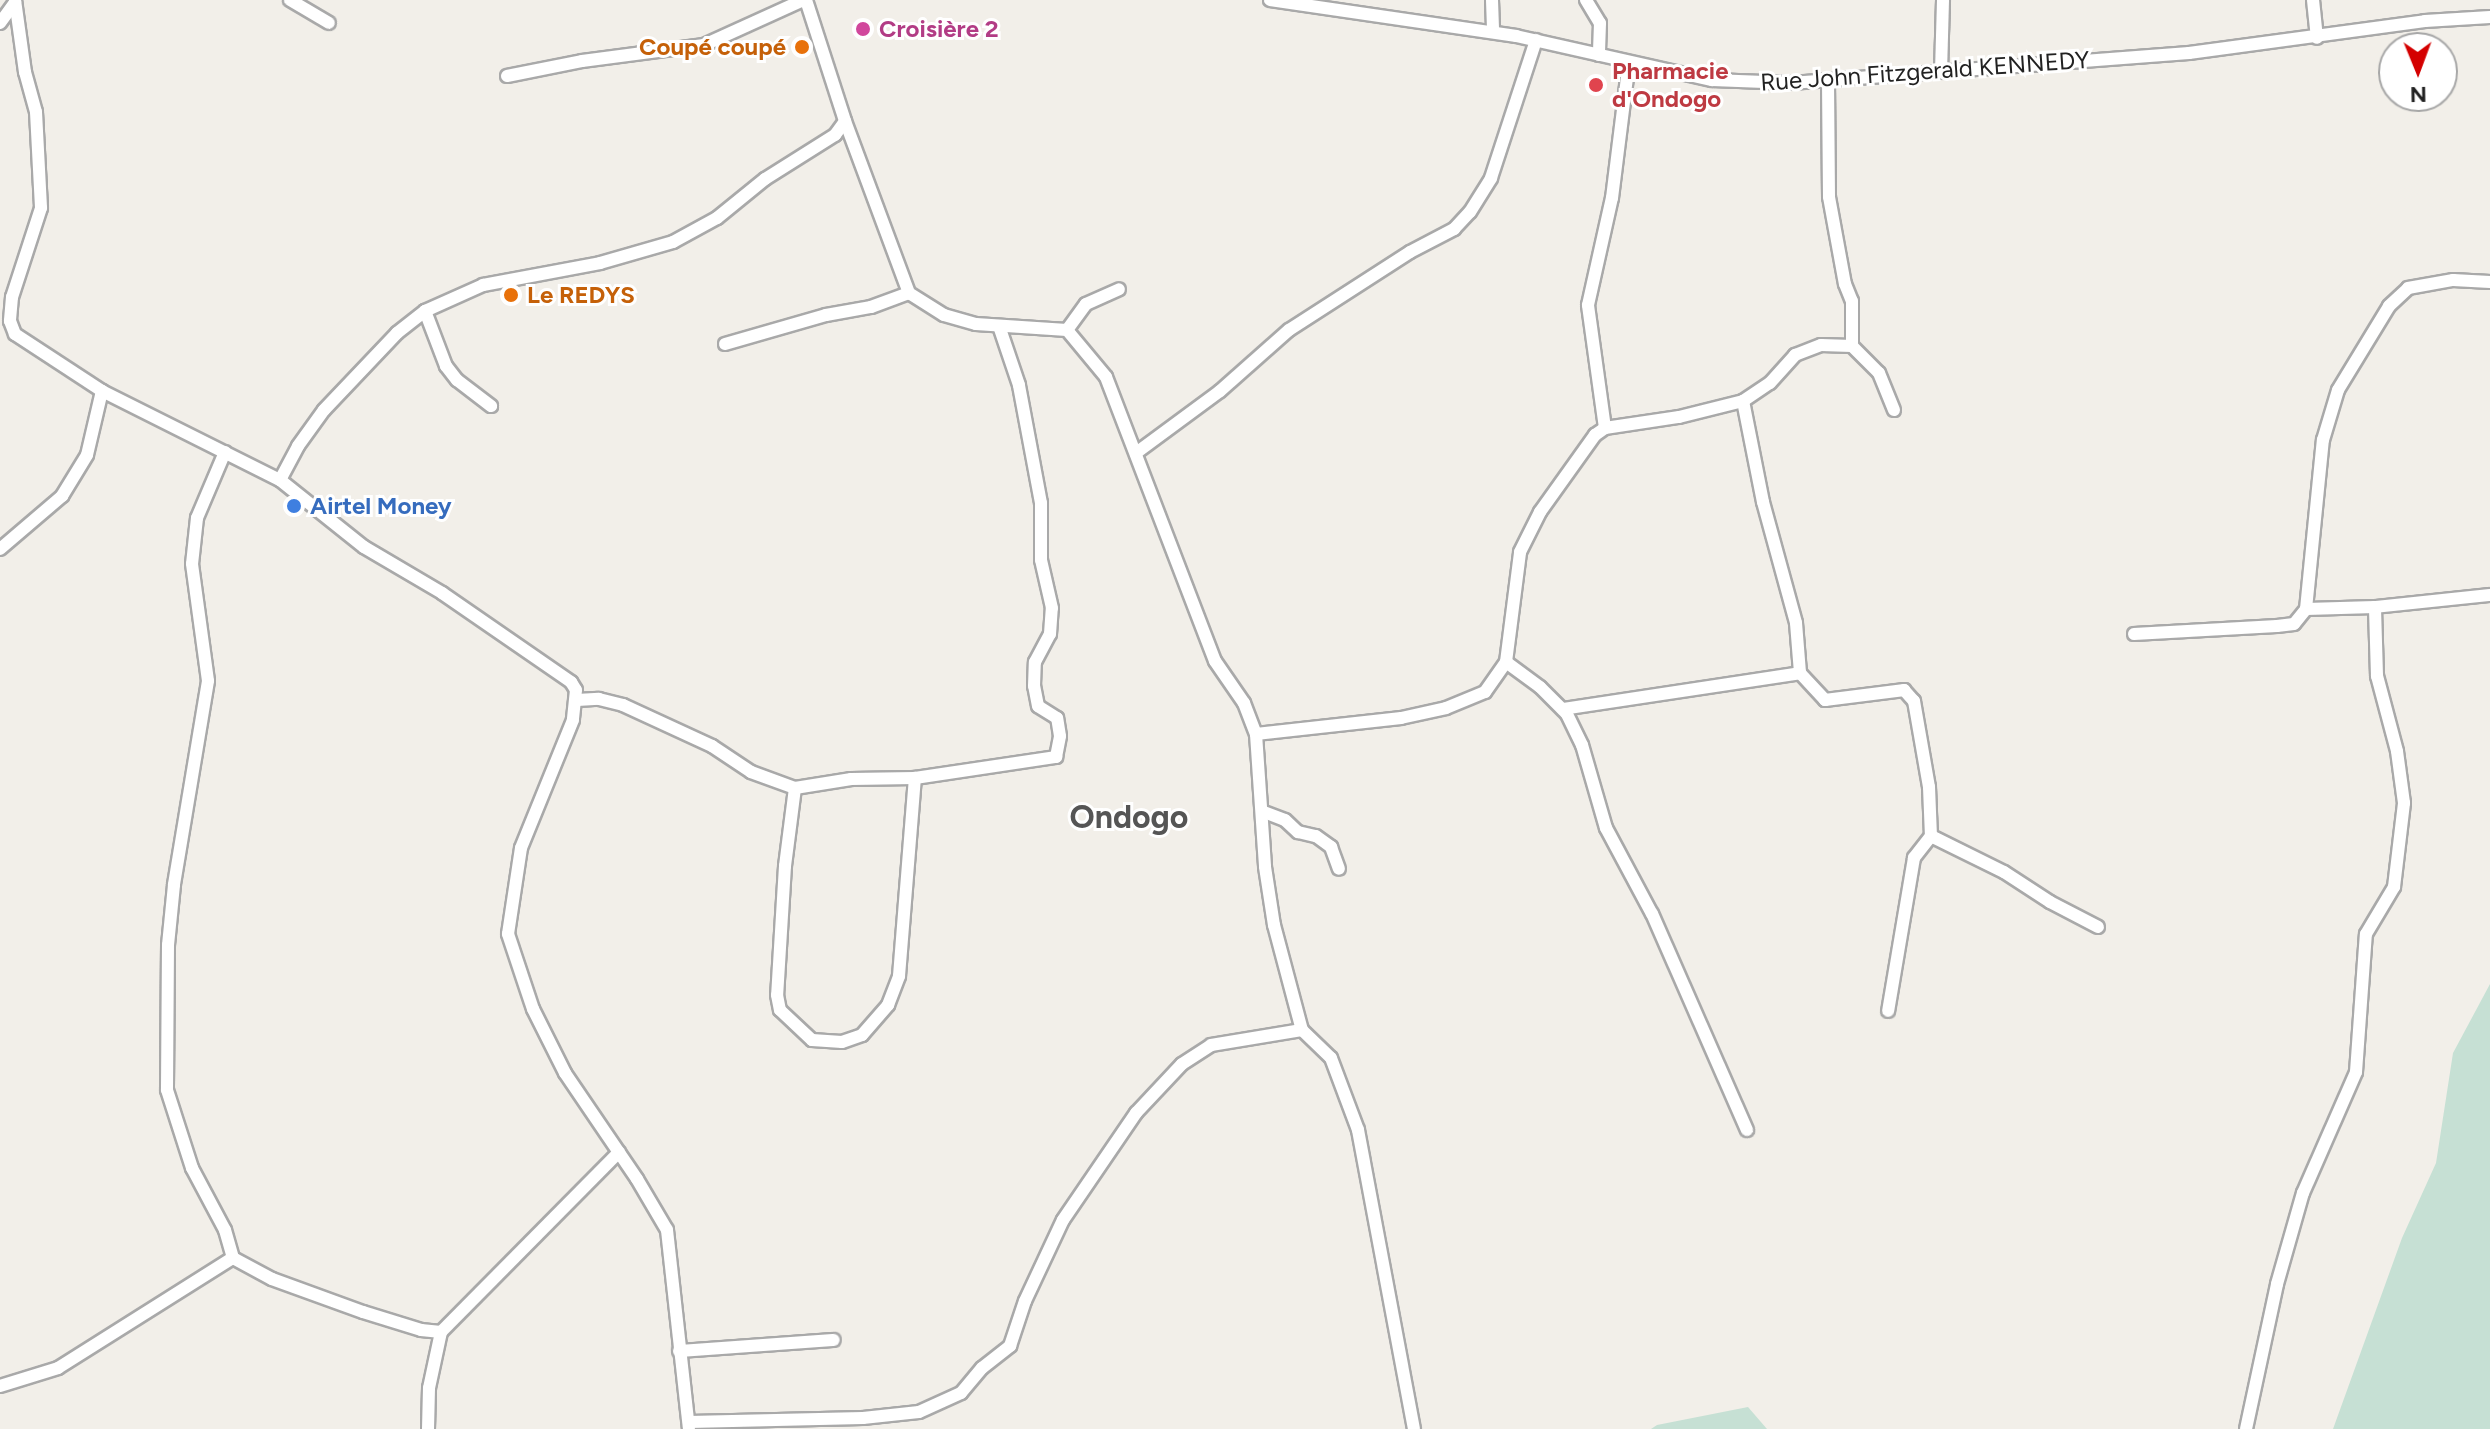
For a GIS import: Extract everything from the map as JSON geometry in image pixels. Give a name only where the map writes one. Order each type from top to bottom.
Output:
[{"type":"street","points":[[290,0],[329,23]]},
{"type":"street","points":[[507,76],[582,61],[704,45],[805,0],[845,121],[909,293],[944,315],[999,326],[1067,330],[1106,377],[1215,661],[1244,703],[1256,734],[1264,812],[1265,867],[1274,925],[1302,1030],[1331,1058],[1358,1130],[1414,1429]]},
{"type":"street","name":"Rue John Fitzgerald KENNEDY","points":[[1270,0],[1493,32],[1712,80],[1828,82],[2189,53],[2425,21],[2490,17]]},
{"type":"street","points":[[1492,0],[1493,32]]},
{"type":"street","points":[[1586,0],[1600,23],[1599,55]]},
{"type":"street","points":[[1941,72],[1943,0]]},
{"type":"street","points":[[2313,0],[2317,38]]},
{"type":"street","points":[[0,23],[15,1]]},
{"type":"street","points":[[15,1],[25,72],[36,112],[41,208],[35,234],[17,277],[11,327],[24,342],[102,391],[280,480],[364,547],[442,593],[571,682],[577,700],[573,720],[521,848],[508,934],[533,1009],[548,1042],[667,1230],[689,1426],[863,1418],[919,1412],[961,1393],[982,1368],[1010,1346],[1025,1301],[1063,1220],[1094,1171],[1145,1103],[1182,1064],[1211,1045],[1302,1030]]},
{"type":"street","points":[[1136,453],[1220,391],[1289,330],[1410,252],[1454,229],[1491,178],[1536,40]]},
{"type":"street","points":[[1605,428],[1588,305],[1612,198],[1629,62]]},
{"type":"street","points":[[1828,82],[1829,197],[1845,284],[1852,301],[1852,346]]},
{"type":"street","points":[[280,480],[298,446],[324,410],[397,333],[425,311],[483,285],[600,263],[673,242],[717,218],[765,179],[835,135],[845,121]]},
{"type":"street","points":[[2134,634],[2294,624],[2306,609],[2323,440],[2338,390],[2389,306],[2408,288],[2453,280],[2490,282]]},
{"type":"street","points":[[1067,330],[1086,304],[1119,289]]},
{"type":"street","points":[[725,344],[826,315],[871,307],[909,293]]},
{"type":"street","points":[[425,311],[446,366],[457,380],[491,406]]},
{"type":"street","points":[[577,700],[599,699],[623,705],[712,746],[751,772],[795,788],[851,779],[915,778],[1056,757],[1060,736],[1057,718],[1038,706],[1034,686],[1035,662],[1050,634],[1052,608],[1041,560],[1041,503],[1019,385],[999,326]]},
{"type":"street","points":[[1256,734],[1401,718],[1446,708],[1485,692],[1506,662],[1520,552],[1528,530],[1578,457],[1595,435],[1605,428],[1679,417],[1743,401],[1770,383],[1795,355],[1821,345],[1852,346],[1879,373],[1894,410]]},
{"type":"street","points":[[0,549],[62,496],[87,455],[102,391]]},
{"type":"street","points":[[1743,401],[1763,502],[1796,623],[1800,673],[1825,700],[1904,690],[1911,695],[1929,787],[1931,836],[1914,858],[1888,1011]]},
{"type":"street","points":[[225,452],[197,518],[192,564],[208,681],[170,930],[167,1090],[192,1168],[225,1230],[233,1258],[272,1279],[373,1316],[441,1332]]},
{"type":"street","points":[[2306,609],[2375,607],[2490,595]]},
{"type":"street","points":[[2246,1429],[2277,1284],[2303,1193],[2356,1072],[2366,934],[2394,887],[2404,803],[2397,751],[2377,676],[2375,607]]},
{"type":"street","points":[[1506,662],[1563,709],[1582,745],[1606,828],[1652,914],[1747,1130]]},
{"type":"street","points":[[1563,709],[1800,673]]},
{"type":"street","points":[[795,788],[776,968],[780,1010],[812,1040],[842,1042],[862,1035],[888,1005],[899,976],[915,778]]},
{"type":"street","points":[[1264,812],[1285,820],[1298,832],[1316,836],[1331,847],[1339,869]]},
{"type":"street","points":[[1931,836],[2004,872],[2050,902],[2098,927]]},
{"type":"street","points":[[428,1429],[429,1388],[441,1332],[619,1152]]},
{"type":"street","points":[[194,1281],[218,1260],[225,1230]]},
{"type":"street","points":[[0,1386],[58,1368],[233,1258]]},
{"type":"street","points":[[679,1351],[834,1340]]},
{"type":"green space","points":[[2490,984],[2490,1429],[2333,1429],[2402,1238],[2436,1163],[2453,1053]]},
{"type":"green space","points":[[1748,1407],[1767,1429],[1651,1429],[1657,1425]]},
{"type":"place","name":"Croisière 2","points":[[863,29]]},
{"type":"place","name":"Coupé coupé","points":[[802,47]]},
{"type":"place","name":"Pharmacie d'Ondogo","points":[[1596,85]]},
{"type":"place","name":"Le REDYS","points":[[511,295]]},
{"type":"place","name":"Airtel Money","points":[[294,506]]},
{"type":"district","name":"Ondogo","points":[[1129,817]]}]
